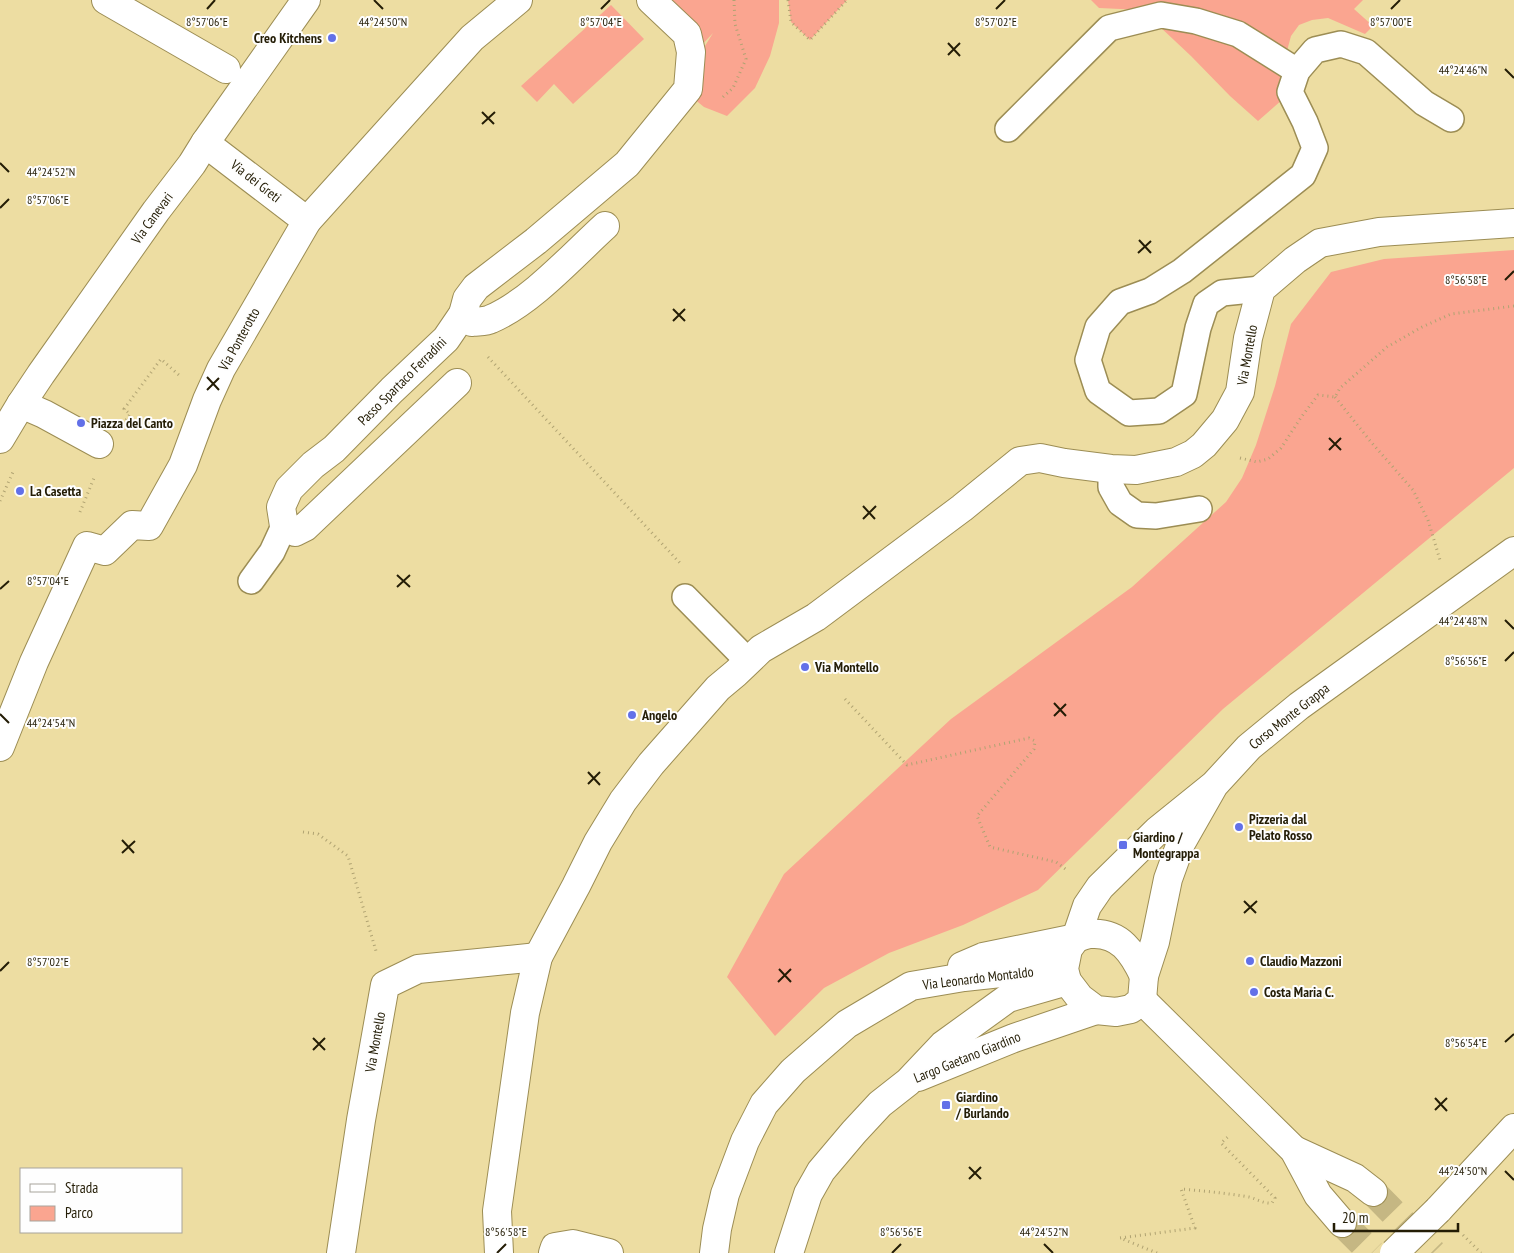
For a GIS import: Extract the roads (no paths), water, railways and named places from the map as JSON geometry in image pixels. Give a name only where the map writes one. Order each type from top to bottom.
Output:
[{"type":"street","points":[[106,0],[226,69]]},
{"type":"street","name":"Via Canevari","points":[[0,438],[21,404],[306,0]]},
{"type":"street","name":"Via Ponterotto","points":[[0,747],[34,662],[86,546],[106,552],[132,525],[149,526],[183,464],[221,369],[307,221],[472,38],[518,0]]},
{"type":"street","name":"Passo Spartaco Ferradini","points":[[284,526],[281,507],[289,489],[312,465],[334,449],[467,318],[467,300],[476,287],[536,241],[627,164],[688,89],[691,52],[687,34],[651,0]]},
{"type":"street","name":"Via dei Greti","points":[[205,143],[307,221]]},
{"type":"street","points":[[1261,289],[1295,260],[1320,243],[1379,232],[1514,223]]},
{"type":"street","points":[[467,318],[489,320],[531,295],[605,226]]},
{"type":"street","name":"Via Montello","points":[[499,1253],[498,1211],[525,1013],[538,958],[598,842],[623,802],[651,764],[718,688],[761,649],[816,617],[962,508],[1020,461],[1040,458],[1111,469],[1136,470],[1176,462],[1204,445],[1225,420],[1240,392],[1248,338],[1261,289]]},
{"type":"street","points":[[284,526],[295,532],[305,527],[457,383]]},
{"type":"street","points":[[21,404],[44,414],[99,444]]},
{"type":"street","name":"Corso Monte Grappa","points":[[1076,938],[1087,906],[1100,887],[1156,831],[1214,785],[1249,747],[1299,706],[1514,551]]},
{"type":"street","points":[[1143,988],[1155,942],[1168,878],[1181,843],[1214,785]]},
{"type":"street","points":[[912,986],[983,957],[1090,934],[1112,937],[1125,945],[1135,958],[1143,988],[1294,1150],[1318,1195],[1342,1223]]},
{"type":"street","points":[[1076,938],[1068,949],[1066,975],[1080,998],[1096,1010]]},
{"type":"street","name":"Via Montello","points":[[341,1253],[361,1120],[386,985],[418,969],[538,958]]},
{"type":"street","name":"Via Leonardo Montaldo","points":[[714,1253],[717,1229],[726,1194],[744,1141],[764,1104],[793,1071],[847,1024],[912,986],[964,977],[1010,972],[1066,975]]},
{"type":"street","name":"Largo Gaetano Giardino","points":[[908,1082],[943,1045],[1008,998],[1066,975]]},
{"type":"street","name":"Largo Gaetano Giardino","points":[[908,1082],[1014,1038],[1096,1010],[1116,1012],[1131,1009],[1143,988]]},
{"type":"street","points":[[788,1253],[808,1194],[821,1171],[880,1104],[908,1082]]},
{"type":"street","points":[[1394,1253],[1438,1210],[1514,1128]]},
{"type":"street","points":[[1294,1150],[1354,1178],[1374,1192]]},
{"type":"street","points":[[553,1253],[555,1247],[573,1244],[609,1253]]},
{"type":"lane","points":[[1008,129],[1109,28],[1161,15],[1196,21],[1238,34],[1297,71]]},
{"type":"lane","points":[[1261,289],[1222,293],[1206,304],[1198,328],[1184,394],[1159,411],[1129,413],[1098,391],[1088,360],[1098,327],[1120,302],[1150,291],[1182,271],[1303,175],[1315,148],[1290,92],[1297,71],[1315,50],[1340,44],[1366,52],[1424,103],[1451,120]]},
{"type":"lane","points":[[1111,469],[1111,487],[1120,503],[1137,515],[1156,516],[1199,510]]},
{"type":"lane","points":[[251,582],[272,552],[284,526]]},
{"type":"lane","points":[[685,597],[748,661]]},
{"type":"tunnel","points":[[1373,1192],[1433,1253]]},
{"type":"tunnel","points":[[1342,1223],[1372,1253]]},
{"type":"place","name":"Creo Kitchens","points":[[332,38]]},
{"type":"place","name":"Piazza del Canto","points":[[81,423]]},
{"type":"place","name":"La Casetta","points":[[20,491]]},
{"type":"place","name":"Via Montello","points":[[805,667]]},
{"type":"place","name":"Angelo","points":[[632,715]]},
{"type":"place","name":"Pizzeria dal Pelato Rosso","points":[[1239,827]]},
{"type":"place","name":"Giardino / Montegrappa","points":[[1123,845]]},
{"type":"place","name":"Claudio Mazzoni","points":[[1250,961]]},
{"type":"place","name":"Costa Maria C.","points":[[1254,992]]},
{"type":"place","name":"Giardino / Burlando","points":[[946,1105]]}]
